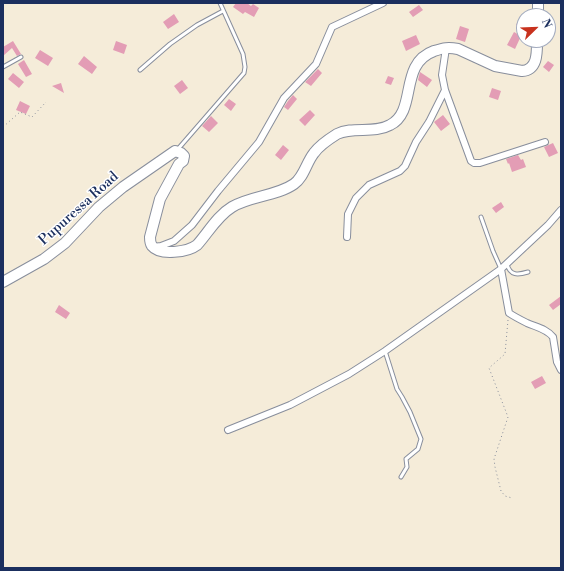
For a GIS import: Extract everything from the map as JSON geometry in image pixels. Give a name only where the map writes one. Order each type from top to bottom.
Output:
[{"type":"main road","points":[[175,152],[181,152],[184,156],[183,160],[179,164],[160,199],[150,237],[150,243],[152,247],[162,251],[176,252],[194,248],[224,212],[233,206],[294,184],[300,178],[314,154],[327,141],[338,134],[347,130],[377,129],[389,126],[398,120],[406,103],[410,79],[415,66],[430,53],[446,48],[458,49],[495,66],[526,71],[535,63],[537,48]]},
{"type":"main road","name":"Pupuressa Road","points":[[3,282],[44,260],[65,243],[99,207],[123,187],[175,152]]},
{"type":"street","points":[[152,247],[161,246],[174,241],[192,225],[259,142],[284,98],[316,64],[332,27],[383,3]]},
{"type":"street","points":[[446,48],[442,75],[445,90],[471,161],[480,164],[545,142]]},
{"type":"street","points":[[347,237],[348,214],[356,198],[369,185],[400,171],[405,166],[416,142],[429,122],[445,90]]},
{"type":"street","points":[[228,430],[290,405],[349,374],[385,351],[501,269],[548,225],[561,210]]},
{"type":"street","points":[[501,269],[509,314],[548,331],[551,334],[553,337],[557,362],[561,370]]},
{"type":"lane","points":[[175,152],[244,73],[245,67],[243,54],[220,3]]},
{"type":"lane","points":[[140,70],[170,44],[198,25],[223,11]]},
{"type":"lane","points":[[3,67],[21,57]]},
{"type":"lane","points":[[481,217],[501,269]]},
{"type":"lane","points":[[507,264],[508,270],[514,273],[518,274],[528,272]]},
{"type":"lane","points":[[385,351],[397,389],[410,412],[421,439],[418,449],[406,459],[407,467],[401,477]]},
{"type":"path","points":[[3,127],[20,112],[32,117],[46,102]]},
{"type":"path","points":[[509,314],[505,354],[489,368],[508,417],[494,459],[495,467],[501,491],[505,496],[512,498]]},
{"type":"building","points":[[236,3],[247,3],[251,6],[253,4],[259,8],[254,17],[245,12],[243,14],[233,7]]},
{"type":"building","points":[[419,5],[423,10],[413,17],[409,12]]},
{"type":"building","points":[[174,14],[179,22],[168,29],[163,22]]},
{"type":"building","points":[[460,26],[469,29],[465,42],[456,39]]},
{"type":"building","points":[[514,32],[516,33],[515,49],[507,45]]},
{"type":"building","points":[[416,35],[420,44],[406,51],[402,41]]},
{"type":"building","points":[[13,41],[21,54],[17,56],[12,48],[3,56],[3,47]]},
{"type":"building","points":[[116,41],[127,45],[124,54],[113,50]]},
{"type":"building","points":[[40,50],[53,58],[48,66],[35,58]]},
{"type":"building","points":[[84,56],[97,67],[92,74],[78,64]]},
{"type":"building","points":[[24,60],[32,74],[26,77],[18,64]]},
{"type":"building","points":[[548,61],[554,65],[549,72],[543,67]]},
{"type":"building","points":[[318,69],[322,73],[311,86],[305,82]]},
{"type":"building","points":[[420,72],[432,80],[427,87],[418,80]]},
{"type":"building","points":[[13,73],[24,82],[19,88],[8,79]]},
{"type":"building","points":[[388,76],[394,78],[391,85],[385,83]]},
{"type":"building","points":[[182,80],[188,88],[180,94],[174,86]]},
{"type":"building","points":[[61,83],[64,93],[52,86]]},
{"type":"building","points":[[492,88],[501,91],[498,100],[489,97]]},
{"type":"building","points":[[293,95],[297,99],[288,110],[284,107]]},
{"type":"building","points":[[229,99],[236,104],[231,111],[224,105]]},
{"type":"building","points":[[20,101],[30,106],[26,114],[16,110]]},
{"type":"building","points":[[310,110],[315,115],[305,126],[299,120]]},
{"type":"building","points":[[443,115],[450,124],[441,131],[434,122]]},
{"type":"building","points":[[211,116],[218,123],[209,132],[202,126]]},
{"type":"building","points":[[553,143],[558,153],[549,157],[544,147]]},
{"type":"building","points":[[283,145],[289,150],[281,160],[275,155]]},
{"type":"building","points":[[518,155],[521,160],[523,159],[526,167],[512,172],[506,159]]},
{"type":"building","points":[[501,202],[504,207],[496,213],[492,208]]},
{"type":"building","points":[[561,296],[561,304],[553,310],[549,305]]},
{"type":"building","points":[[59,305],[70,313],[66,319],[55,312]]},
{"type":"building","points":[[542,376],[546,383],[535,389],[531,382]]}]
